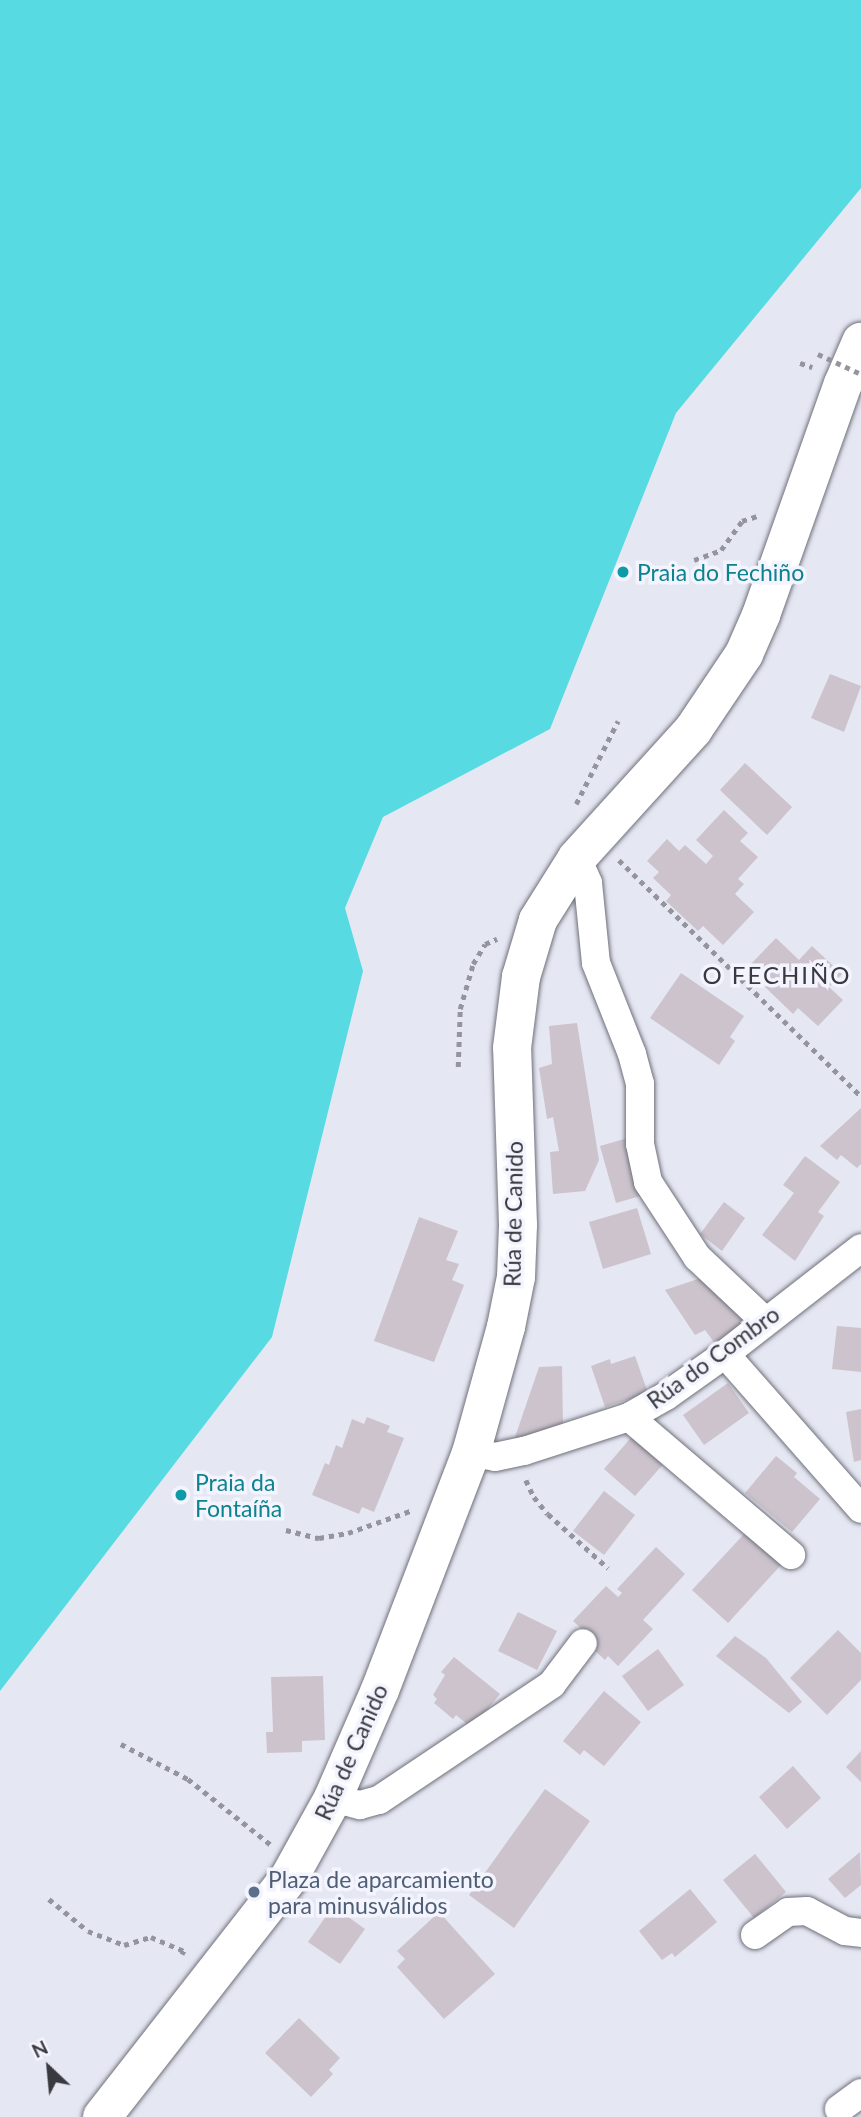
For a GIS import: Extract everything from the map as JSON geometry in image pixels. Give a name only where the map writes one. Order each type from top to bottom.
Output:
[{"type":"main road","name":"Rúa de Canido","points":[[102,2117],[290,1876],[333,1798],[404,1629],[471,1454],[506,1327],[516,1278],[518,1225],[512,1048],[521,977],[538,920],[577,859],[693,730],[744,654],[761,615],[843,384],[861,342]]},
{"type":"street","points":[[577,859],[589,883],[596,962],[632,1054],[640,1084],[640,1144],[648,1182],[697,1257],[765,1321]]},
{"type":"street","name":"Rúa do Combro","points":[[471,1454],[495,1457],[524,1451],[629,1417],[666,1396],[724,1354],[861,1248]]},
{"type":"street","points":[[724,1354],[861,1509]]},
{"type":"street","points":[[629,1417],[791,1555]]},
{"type":"street","points":[[333,1798],[360,1805],[379,1800],[552,1684],[583,1643]]},
{"type":"street","points":[[755,1935],[788,1912],[807,1911],[845,1931],[861,1933]]},
{"type":"path","points":[[818,354],[861,374]]},
{"type":"path","points":[[694,561],[721,550],[742,521],[765,514]]},
{"type":"path","points":[[573,808],[618,721]]},
{"type":"path","points":[[619,860],[861,1096]]},
{"type":"path","points":[[458,1067],[460,1009],[473,964],[485,944],[507,934]]},
{"type":"path","points":[[525,1476],[534,1497],[548,1514],[608,1568]]},
{"type":"path","points":[[286,1530],[319,1538],[348,1533],[421,1506]]},
{"type":"path","points":[[121,1744],[188,1779],[276,1848]]},
{"type":"path","points":[[49,1899],[88,1931],[124,1945],[151,1937],[184,1951]]},
{"type":"water","points":[[0,0],[861,0],[861,188],[676,413],[550,729],[383,817],[345,908],[363,971],[272,1337],[0,1691]]},
{"type":"building","points":[[830,674],[861,686],[844,732],[811,718]]},
{"type":"building","points":[[745,763],[792,807],[767,835],[720,790]]},
{"type":"building","points":[[724,810],[748,833],[740,841],[758,857],[738,879],[744,884],[735,894],[754,912],[723,945],[703,926],[698,931],[666,901],[671,895],[653,878],[659,872],[647,861],[667,839],[679,851],[685,845],[706,864],[713,856],[696,840]]},
{"type":"building","points":[[776,938],[799,960],[812,946],[842,974],[829,987],[843,1000],[818,1026],[798,1008],[793,1014],[765,987],[770,981],[751,964]]},
{"type":"building","points":[[681,973],[744,1016],[730,1037],[735,1041],[719,1065],[650,1018]]},
{"type":"building","points":[[577,1023],[599,1160],[585,1191],[553,1194],[550,1152],[559,1151],[553,1117],[547,1119],[539,1068],[552,1064],[549,1026]]},
{"type":"building","points":[[861,1108],[861,1164],[857,1168],[841,1155],[837,1160],[820,1146]]},
{"type":"building","points":[[628,1138],[644,1195],[616,1203],[600,1146]]},
{"type":"building","points":[[805,1156],[840,1182],[818,1212],[824,1216],[795,1261],[762,1235],[794,1193],[783,1185]]},
{"type":"building","points":[[724,1202],[745,1218],[722,1251],[700,1234]]},
{"type":"building","points":[[637,1208],[651,1254],[603,1269],[589,1222]]},
{"type":"building","points":[[419,1217],[458,1231],[446,1260],[459,1264],[452,1280],[464,1285],[434,1362],[374,1341]]},
{"type":"building","points":[[704,1277],[745,1319],[716,1345],[705,1330],[695,1335],[665,1290]]},
{"type":"building","points":[[837,1326],[861,1328],[861,1372],[832,1369]]},
{"type":"building","points":[[635,1356],[648,1393],[605,1407],[591,1366],[610,1359],[611,1364]]},
{"type":"building","points":[[562,1366],[563,1429],[514,1440],[539,1367]]},
{"type":"building","points":[[728,1383],[749,1413],[704,1445],[683,1415]]},
{"type":"building","points":[[861,1409],[861,1460],[854,1462],[846,1412]]},
{"type":"building","points":[[367,1417],[390,1426],[387,1432],[404,1438],[374,1512],[362,1507],[359,1514],[312,1495],[325,1463],[329,1465],[336,1445],[342,1448],[352,1419],[364,1424]]},
{"type":"building","points":[[635,1433],[667,1460],[635,1496],[604,1469]]},
{"type":"building","points":[[776,1456],[797,1473],[794,1477],[820,1499],[792,1532],[745,1493]]},
{"type":"building","points":[[604,1491],[635,1515],[604,1555],[573,1531]]},
{"type":"building","points":[[745,1533],[781,1565],[728,1623],[692,1590]]},
{"type":"building","points":[[656,1547],[685,1574],[643,1620],[653,1629],[618,1666],[608,1656],[605,1660],[579,1636],[584,1631],[573,1621],[606,1586],[618,1597],[622,1593],[617,1589]]},
{"type":"building","points":[[518,1612],[557,1631],[537,1670],[498,1651]]},
{"type":"building","points":[[838,1630],[861,1653],[861,1680],[827,1715],[790,1678]]},
{"type":"building","points":[[735,1636],[766,1658],[802,1702],[789,1713],[716,1656]]},
{"type":"building","points":[[658,1649],[684,1685],[648,1711],[622,1676]]},
{"type":"building","points":[[454,1657],[500,1694],[472,1728],[456,1715],[453,1719],[434,1703],[437,1699],[433,1695],[445,1675],[441,1672]]},
{"type":"building","points":[[323,1676],[325,1740],[302,1741],[302,1752],[267,1753],[266,1732],[273,1732],[271,1677]]},
{"type":"building","points":[[604,1691],[641,1722],[604,1766],[584,1750],[580,1755],[563,1741]]},
{"type":"building","points":[[861,1751],[861,1782],[846,1767]]},
{"type":"building","points":[[793,1766],[821,1798],[787,1829],[759,1797]]},
{"type":"building","points":[[545,1789],[590,1821],[514,1928],[469,1895]]},
{"type":"building","points":[[860,1852],[861,1885],[845,1898],[828,1879]]},
{"type":"building","points":[[755,1854],[786,1892],[754,1918],[723,1880]]},
{"type":"building","points":[[690,1889],[717,1922],[675,1957],[672,1953],[662,1960],[639,1931]]},
{"type":"building","points":[[333,1906],[365,1929],[340,1964],[308,1942]]},
{"type":"building","points":[[439,1912],[495,1974],[444,2019],[397,1967],[405,1959],[397,1951]]},
{"type":"building","points":[[299,2018],[340,2058],[329,2070],[333,2074],[311,2097],[265,2053]]},
{"type":"place","name":"Praia do Fechiño","points":[[623,572]]},
{"type":"place","name":"Praia da Fontaíña","points":[[181,1495]]},
{"type":"place","name":"Plaza de aparcamiento para minusválidos","points":[[254,1892]]},
{"type":"district","name":"O FECHIÑO","points":[[777,975]]}]
